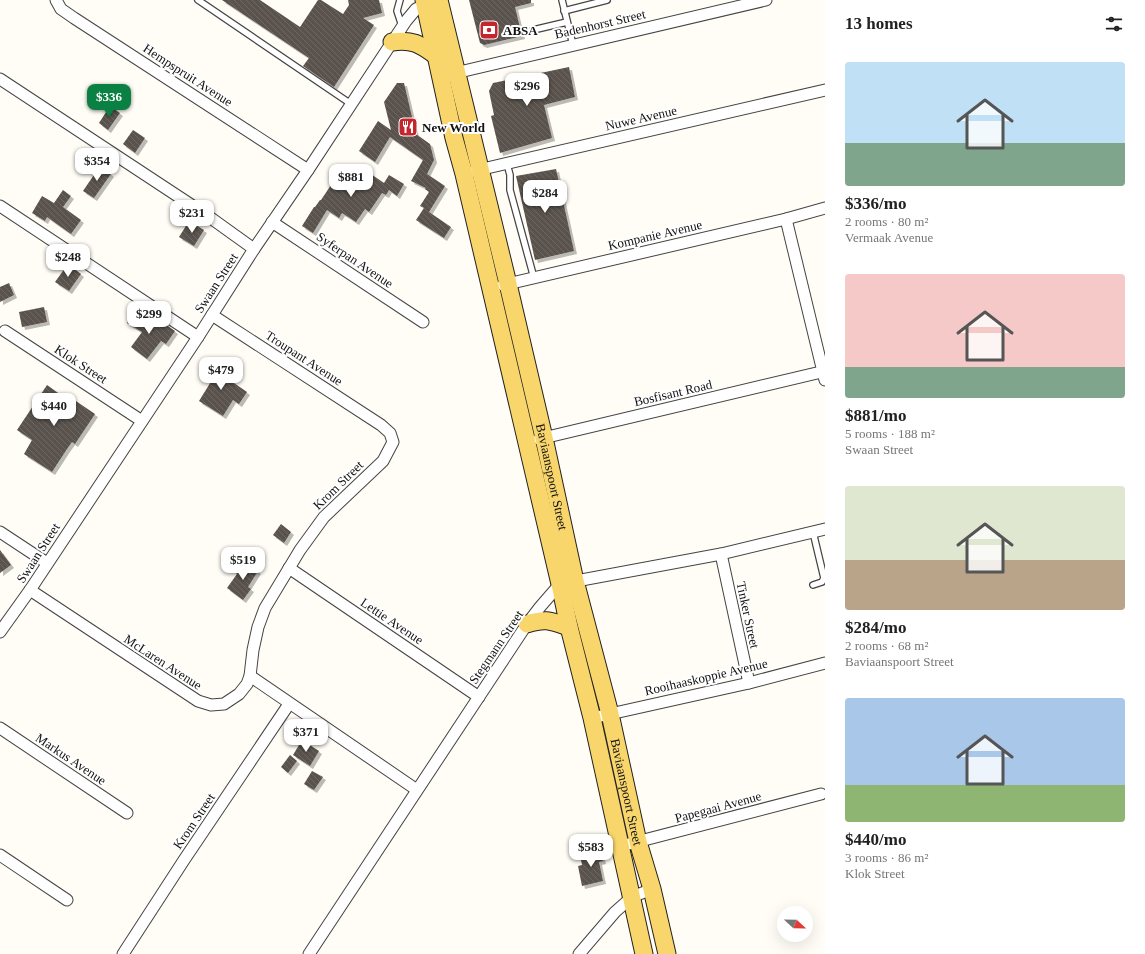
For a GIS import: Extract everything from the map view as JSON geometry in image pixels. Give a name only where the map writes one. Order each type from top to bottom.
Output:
[{"type":"main road","name":"Baviaanspoort Street","points":[[432,1],[435,55],[448,75],[481,170],[544,438],[567,582],[569,627],[592,718],[644,954]]},
{"type":"main road","name":"Baviaanspoort Street","points":[[432,1],[448,75],[454,138],[464,174],[527,442],[567,582],[610,714],[638,842],[652,889],[667,954]]},
{"type":"main road","points":[[392,42],[406,40],[417,43],[435,55]]},
{"type":"main road","points":[[527,624],[550,620],[569,627]]},
{"type":"street","name":"Hempspruit Avenue","points":[[56,0],[61,9],[74,18],[308,170]]},
{"type":"street","name":"Badenhorst Street","points":[[448,75],[766,0]]},
{"type":"street","name":"Swaan Street","points":[[0,632],[30,590],[402,27],[416,9],[432,1]]},
{"type":"street","points":[[0,79],[208,216],[254,249]]},
{"type":"street","name":"Nuwe Avenue","points":[[464,174],[825,90]]},
{"type":"street","points":[[0,206],[198,336]]},
{"type":"street","name":"Kompanie Avenue","points":[[490,289],[786,219],[825,208]]},
{"type":"street","points":[[786,219],[824,374]]},
{"type":"street","name":"Syferpan Avenue","points":[[272,222],[423,322]]},
{"type":"street","name":"Troupant Avenue","points":[[212,315],[381,425]]},
{"type":"street","name":"Klok Street","points":[[4,331],[142,421]]},
{"type":"street","name":"Bosfisant Road","points":[[527,442],[824,374]]},
{"type":"street","name":"Krom Street","points":[[250,676],[253,650],[258,627],[265,608],[289,568],[324,517],[383,461],[393,442],[390,433],[381,425]]},
{"type":"street","points":[[567,582],[721,554],[825,529]]},
{"type":"street","points":[[0,532],[47,564]]},
{"type":"street","name":"Tinker Street","points":[[721,554],[749,683]]},
{"type":"street","name":"Lettie Avenue","points":[[289,568],[479,697]]},
{"type":"street","name":"Stegmann Street","points":[[309,954],[527,624],[540,607],[567,582]]},
{"type":"street","name":"McLaren Avenue","points":[[30,590],[198,702],[211,706],[224,704],[239,694],[247,684],[250,676]]},
{"type":"street","name":"Rooihaaskoppie Avenue","points":[[592,718],[749,683],[825,663]]},
{"type":"street","points":[[250,676],[417,790]]},
{"type":"street","name":"Krom Street","points":[[124,954],[184,860],[289,704]]},
{"type":"street","name":"Markus Avenue","points":[[0,728],[127,813]]},
{"type":"street","name":"Papegaai Avenue","points":[[621,846],[821,794]]},
{"type":"street","points":[[0,854],[67,900]]},
{"type":"street","points":[[579,954],[615,912],[632,897],[652,889]]},
{"type":"lane","points":[[198,0],[351,104]]},
{"type":"lane","points":[[400,0],[397,11],[402,27]]},
{"type":"lane","points":[[562,0],[573,45]]},
{"type":"lane","points":[[564,11],[607,0]]},
{"type":"lane","points":[[533,30],[567,22]]},
{"type":"lane","points":[[507,164],[510,175],[510,190],[534,278]]},
{"type":"lane","points":[[813,532],[824,578],[822,582],[813,585]]},
{"type":"building","points":[[222,0],[260,0],[300,27],[318,0],[321,0],[343,14],[349,5],[348,0],[379,0],[382,13],[363,18],[374,25],[334,87],[303,66],[309,58]]},
{"type":"building","points":[[469,0],[531,0],[531,3],[515,7],[522,36],[484,45],[480,43]]},
{"type":"building","points":[[569,67],[575,97],[544,105],[552,138],[500,153],[491,116],[494,115],[489,91],[493,83]]},
{"type":"building","points":[[397,83],[404,83],[416,134],[430,144],[434,160],[427,174],[445,186],[429,212],[451,227],[444,238],[416,220],[424,208],[420,206],[429,192],[425,189],[426,188],[411,181],[423,160],[390,137],[375,162],[359,151],[378,121],[391,130],[384,102]]},
{"type":"building","points":[[110,106],[120,113],[108,130],[99,123]]},
{"type":"building","points":[[133,130],[145,138],[135,153],[123,144]]},
{"type":"building","points":[[100,166],[111,174],[94,198],[83,191]]},
{"type":"building","points":[[556,169],[574,251],[535,260],[516,176]]},
{"type":"building","points":[[368,172],[384,183],[389,175],[404,184],[397,196],[389,190],[386,195],[382,193],[369,212],[365,209],[356,222],[342,213],[339,218],[327,210],[313,233],[302,226],[335,179],[342,183],[348,173],[362,182]]},
{"type":"building","points":[[63,190],[71,196],[63,207],[81,220],[71,234],[47,217],[45,221],[32,213],[42,196],[54,203]]},
{"type":"building","points":[[189,221],[204,230],[194,246],[179,237]]},
{"type":"building","points":[[68,264],[81,274],[69,291],[55,282]]},
{"type":"building","points":[[9,283],[14,295],[0,302],[0,287]]},
{"type":"building","points":[[44,307],[47,322],[22,327],[19,312]]},
{"type":"building","points":[[134,312],[157,327],[161,321],[175,331],[166,344],[161,341],[147,359],[131,347],[142,332],[127,323]]},
{"type":"building","points":[[213,363],[232,375],[229,379],[247,392],[239,404],[233,400],[223,416],[199,401],[212,380],[205,376]]},
{"type":"building","points":[[47,385],[71,402],[73,399],[95,414],[75,444],[72,442],[52,472],[24,454],[32,440],[17,430]]},
{"type":"building","points":[[281,524],[291,532],[284,543],[273,535]]},
{"type":"building","points":[[0,550],[11,565],[0,573]]},
{"type":"building","points":[[244,561],[258,571],[248,587],[251,589],[243,600],[227,588]]},
{"type":"building","points":[[302,740],[319,751],[310,766],[293,755]]},
{"type":"building","points":[[290,755],[297,761],[288,773],[281,767]]},
{"type":"building","points":[[312,771],[323,777],[314,790],[304,784]]},
{"type":"building","points":[[600,850],[603,861],[599,862],[603,881],[582,886],[578,866],[582,865],[580,855]]},
{"type":"place","name":"ABSA","points":[[489,30]]},
{"type":"place","name":"New World","points":[[408,127]]}]
